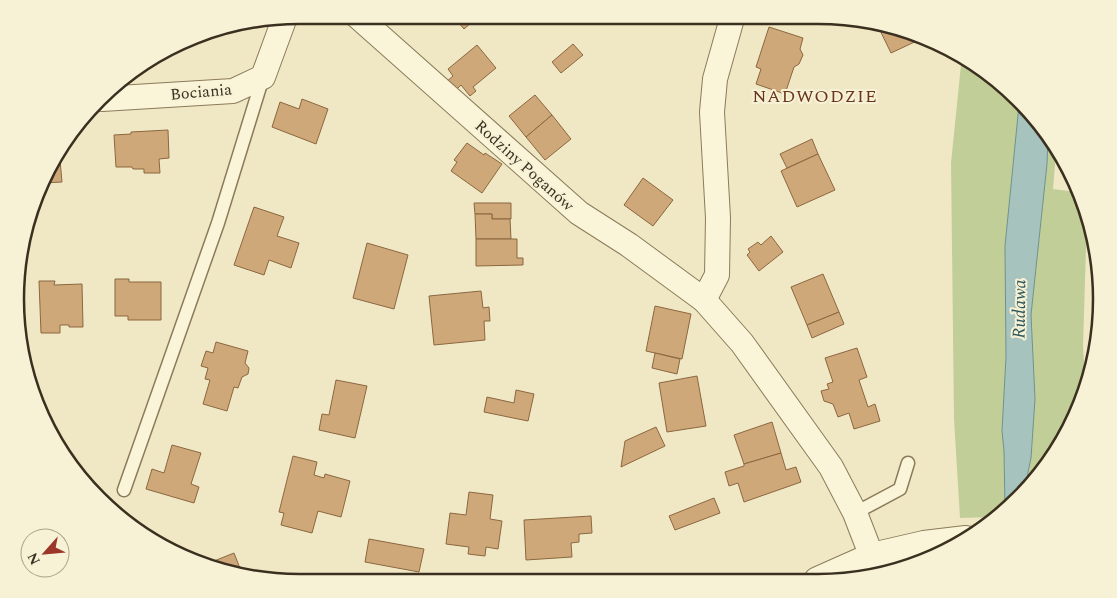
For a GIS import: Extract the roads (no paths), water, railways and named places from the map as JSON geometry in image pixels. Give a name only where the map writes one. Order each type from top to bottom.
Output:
[{"type":"street","points":[[263,77],[282,24]]},
{"type":"street","name":"Rodziny Poganów","points":[[366,24],[579,213],[630,245],[704,300],[742,343],[831,467],[855,513],[872,558]]},
{"type":"street","points":[[704,300],[717,275],[718,218],[712,112],[715,79],[731,24]]},
{"type":"street","name":"Bociania","points":[[110,98],[232,91],[263,77]]},
{"type":"street","points":[[834,574],[872,558],[923,553]]},
{"type":"lane","points":[[124,490],[218,223],[263,77]]},
{"type":"lane","points":[[855,513],[900,489],[908,463]]},
{"type":"water","name":"Rudawa","points":[[1018,110],[1048,147],[1047,164],[1031,315],[1035,399],[1031,458],[1027,477],[1005,501],[1002,431],[1006,357],[1005,246]]},
{"type":"district","name":"NADWODZIE","points":[[815,96]]}]
